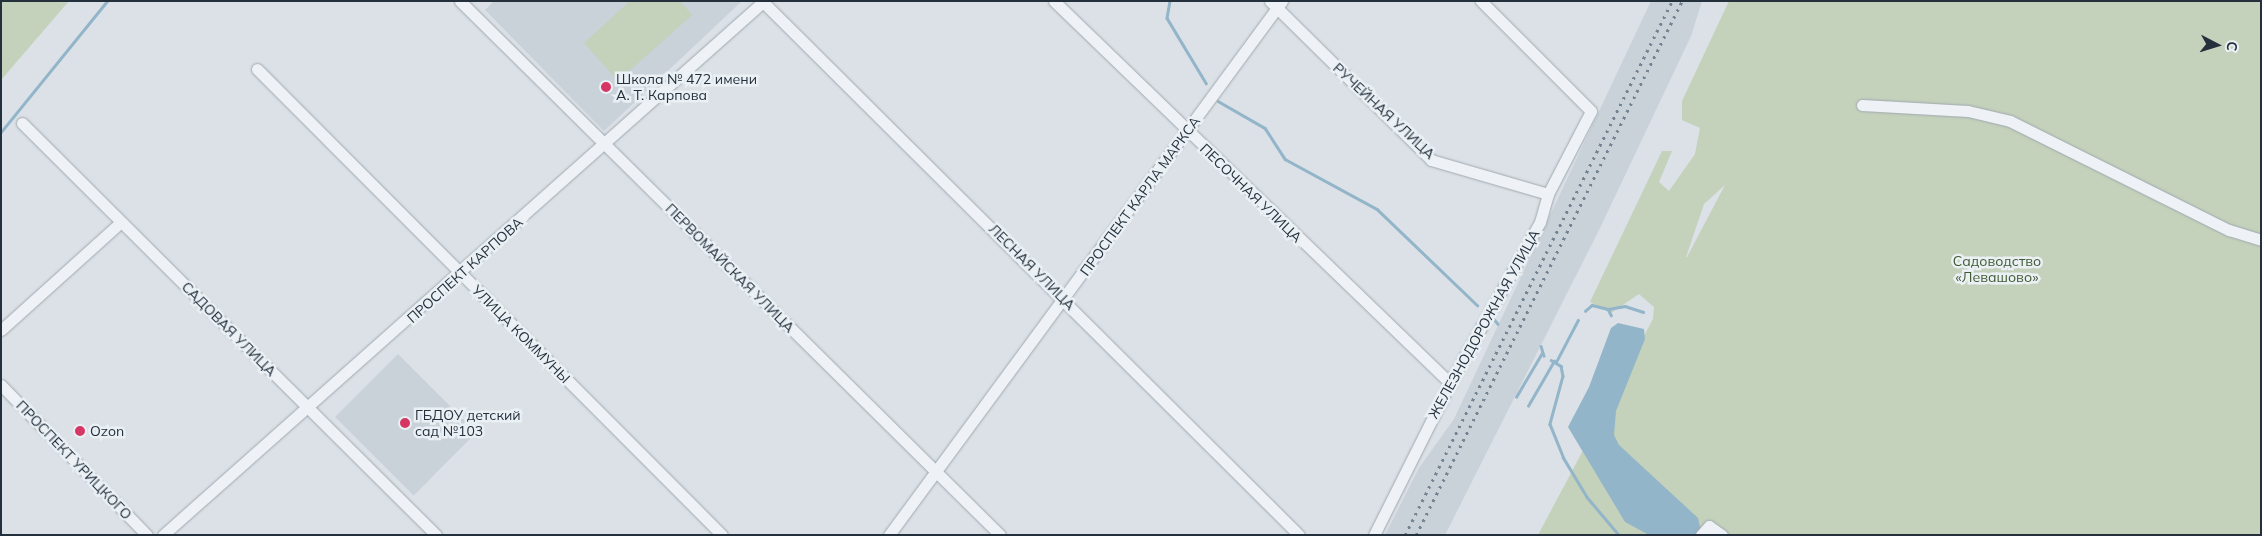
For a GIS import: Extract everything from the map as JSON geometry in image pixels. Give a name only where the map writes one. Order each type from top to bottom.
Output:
[{"type":"street","name":"ПЕРВОМАЙСКАЯ УЛИЦА","points":[[460,1],[1000,535]]},
{"type":"street","name":"ПЕСОЧНАЯ УЛИЦА","points":[[1054,1],[1186,131],[1450,383]]},
{"type":"street","name":"ЖЕЛЕЗНОДОРОЖНАЯ УЛИЦА","points":[[1374,535],[1450,383],[1540,222],[1548,194],[1591,111],[1481,1]]},
{"type":"street","name":"ПРОСПЕКТ КАРПОВА","points":[[163,535],[461,274],[763,2]]},
{"type":"street","name":"ЛЕСНАЯ УЛИЦА","points":[[763,2],[1065,300],[1299,535]]},
{"type":"street","name":"ПРОСПЕКТ КАРЛА МАРКСА","points":[[889,535],[1065,300],[1277,4]]},
{"type":"street","name":"РУЧЕЙНАЯ УЛИЦА","points":[[1277,4],[1431,160],[1548,194]]},
{"type":"street","name":"УЛИЦА КОММУНЫ","points":[[257,70],[722,535]]},
{"type":"street","points":[[1862,105],[1968,111],[2010,121],[2229,230],[2261,240]]},
{"type":"street","name":"САДОВАЯ УЛИЦА","points":[[22,123],[436,535]]},
{"type":"street","points":[[1,330],[120,222]]},
{"type":"street","name":"ПРОСПЕКТ УРИЦКОГО","points":[[1,385],[147,535]]},
{"type":"street","points":[[1704,530],[1722,535]]},
{"type":"shaded area","name":"Школа № 472 имени А. Т. Карпова","points":[[494,1],[742,1],[604,131],[485,10]]},
{"type":"shaded area","points":[[1651,1],[1702,1],[1691,36],[1600,228],[1445,535],[1385,535],[1419,468],[1454,419]]},
{"type":"shaded area","name":"ГБДОУ детский сад №103","points":[[398,354],[476,432],[414,495],[335,417]]},
{"type":"green space","points":[[1,1],[69,1],[1,80]]},
{"type":"green space","points":[[630,1],[680,1],[692,15],[618,81],[584,43]]},
{"type":"green space","name":"Садоводство «Левашово»","points":[[1729,1],[2261,1],[2261,535],[1538,535],[1653,319],[1654,307],[1639,294],[1611,313],[1590,302],[1662,151],[1672,151],[1659,182],[1669,191],[1695,154],[1700,128],[1682,120],[1682,101]],"holes":[[[1725,185],[1687,257],[1704,204]]]},
{"type":"water","points":[[1618,323],[1644,329],[1645,339],[1616,411],[1614,435],[1619,445],[1698,518],[1701,531],[1695,535],[1649,535],[1625,522],[1568,427],[1589,387],[1611,328]]},
{"type":"waterway","points":[[1,132],[107,1]]},
{"type":"waterway","points":[[1170,1],[1167,18],[1206,83]]},
{"type":"waterway","points":[[1218,101],[1265,128],[1285,159],[1377,209],[1477,305]]},
{"type":"waterway","points":[[1585,311],[1592,305],[1608,309],[1611,315]]},
{"type":"waterway","points":[[1608,309],[1625,306],[1643,312]]},
{"type":"waterway","points":[[1494,319],[1498,324]]},
{"type":"waterway","points":[[1556,362],[1578,320]]},
{"type":"waterway","points":[[1541,346],[1544,356]]},
{"type":"waterway","points":[[1516,397],[1542,353]]},
{"type":"waterway","points":[[1551,360],[1561,366],[1563,376],[1550,424],[1563,457],[1587,497],[1619,535]]},
{"type":"waterway","points":[[1528,406],[1554,361]]},
{"type":"railway","points":[[1405,535],[1672,1]]},
{"type":"railway","points":[[1416,535],[1682,1]]},
{"type":"place","name":"Школа № 472 имени А. Т. Карпова","points":[[606,87]]},
{"type":"place","name":"ГБДОУ детский сад №103","points":[[405,423]]},
{"type":"place","name":"Ozon","points":[[80,431]]}]
